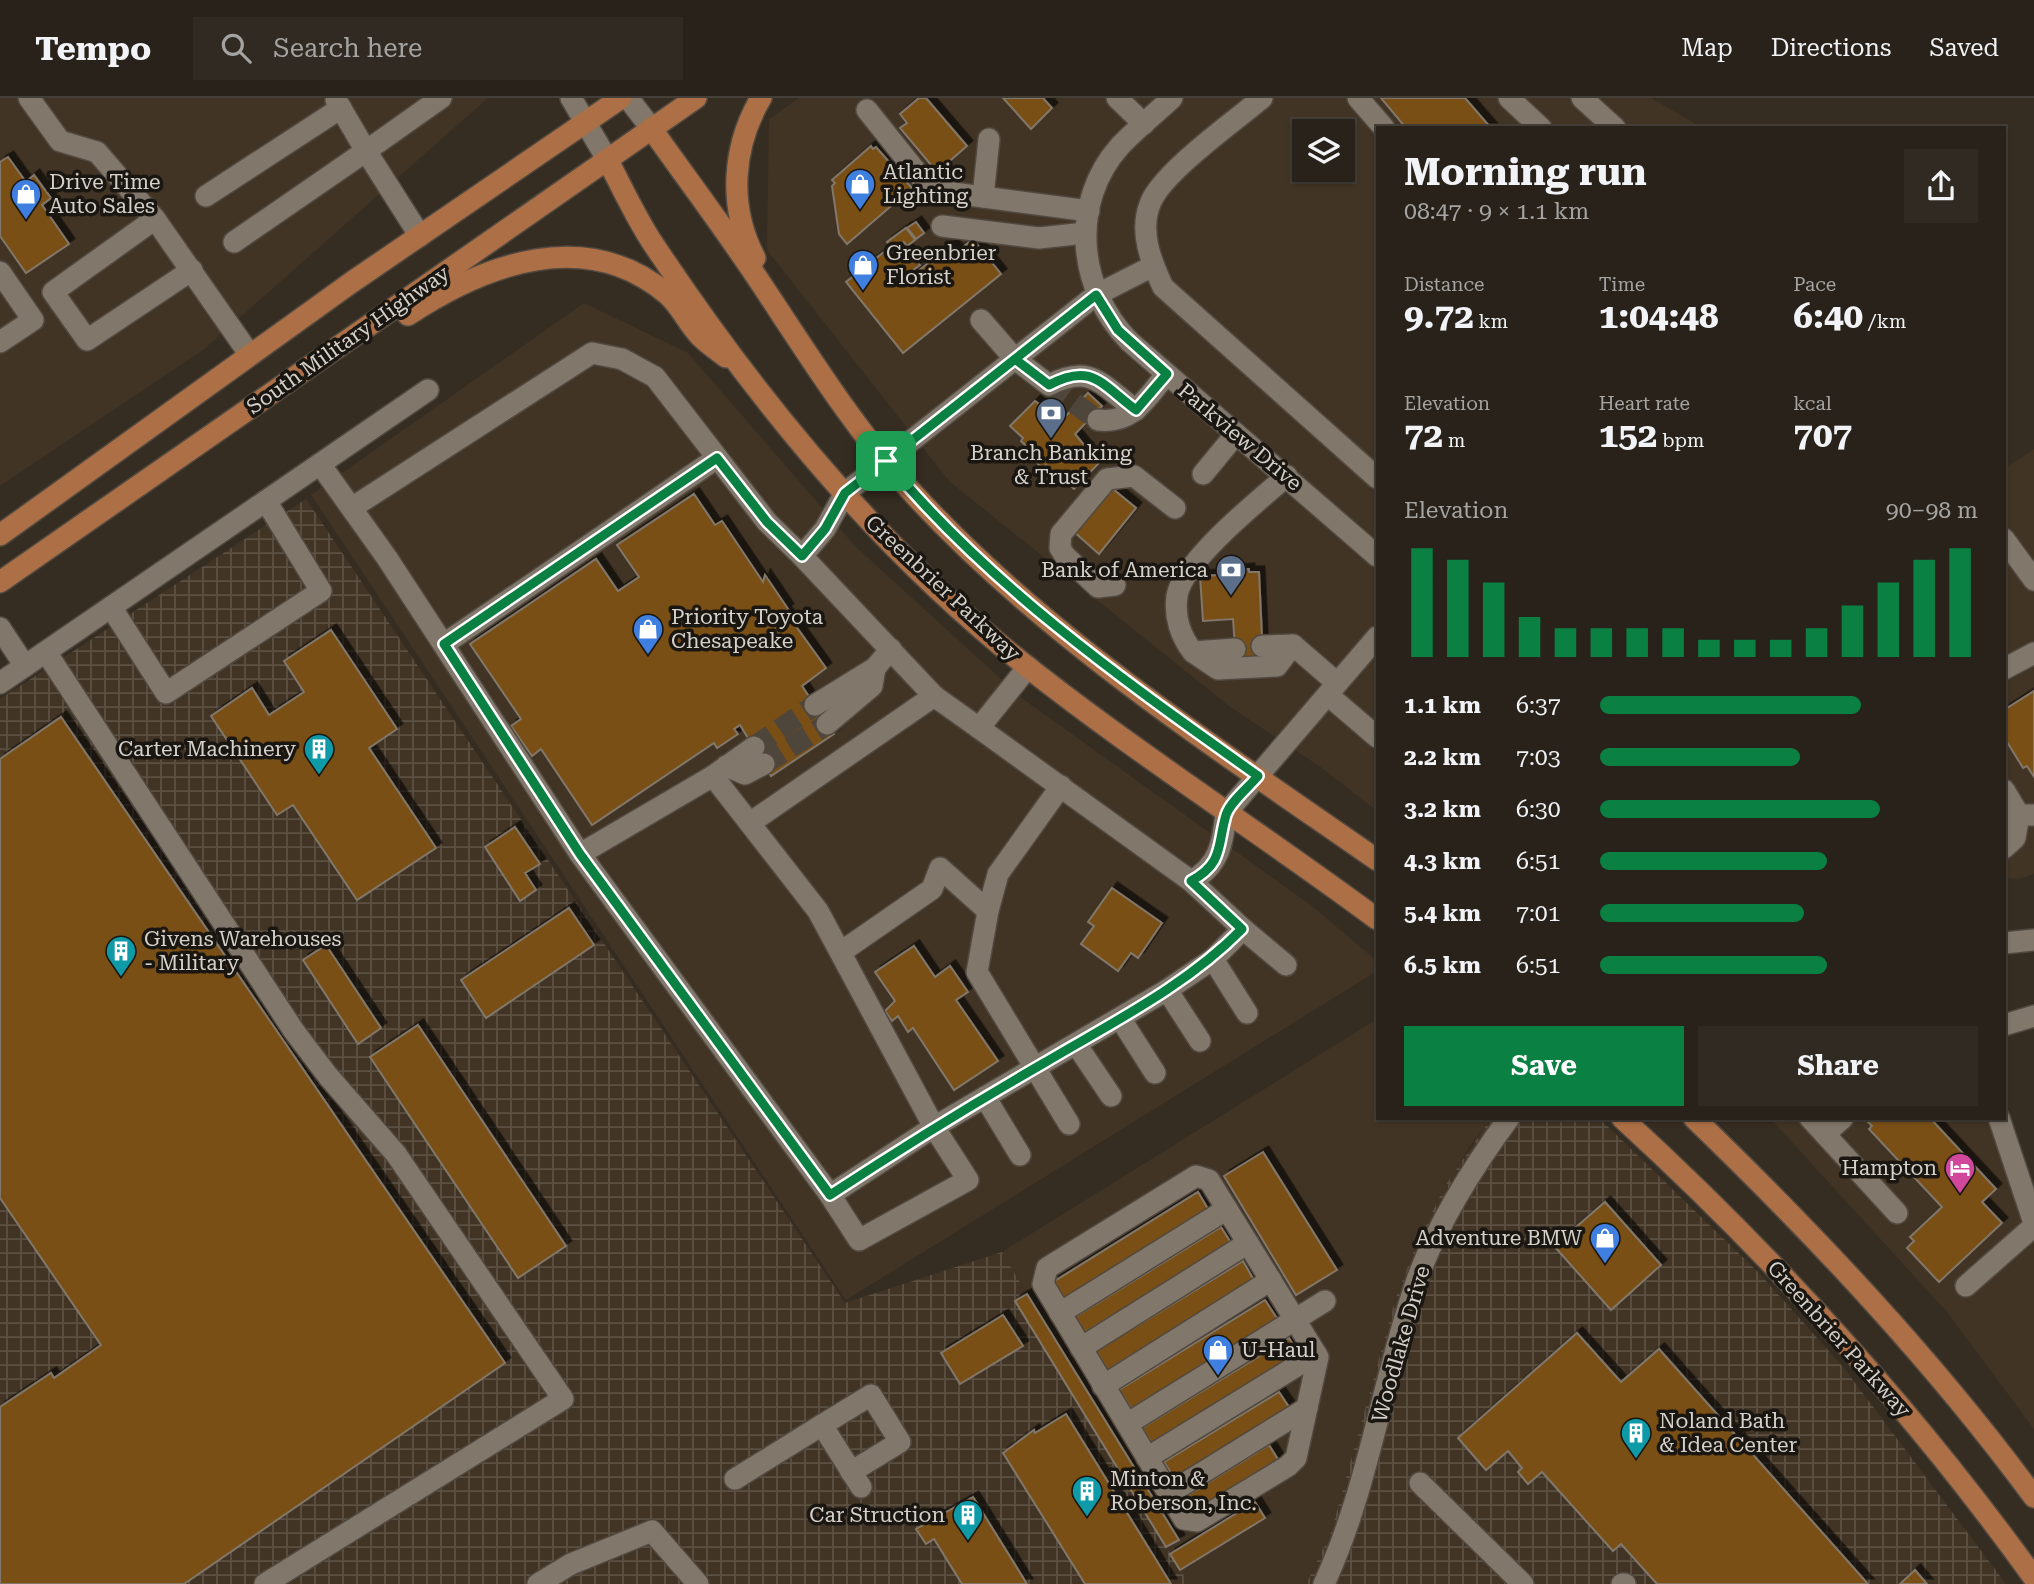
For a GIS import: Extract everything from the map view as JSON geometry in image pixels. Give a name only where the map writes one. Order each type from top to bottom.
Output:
[{"type":"main road","name":"South Military Highway","points":[[0,535],[250,355],[621,98]]},
{"type":"main road","name":"South Military Highway","points":[[0,582],[696,98]]},
{"type":"main road","points":[[761,98],[741,144],[736,192],[738,211],[747,243],[789,307],[818,369]]},
{"type":"main road","points":[[651,128],[818,369],[886,461],[945,527],[1033,608],[1165,709],[1376,859]]},
{"type":"main road","name":"Greenbrier Parkway","points":[[607,159],[650,239],[751,377],[845,493],[918,570],[1028,667],[1226,813],[1376,918]]},
{"type":"main road","points":[[250,408],[329,370],[457,286],[511,264],[547,258],[606,264],[650,282],[668,295],[700,336],[751,377]]},
{"type":"main road","name":"Greenbrier Parkway","points":[[1624,1120],[1719,1210],[1829,1325],[1937,1451],[2034,1578]]},
{"type":"main road","points":[[1702,1123],[1866,1293],[1959,1402],[2034,1497]]},
{"type":"street","points":[[29,98],[60,141],[97,152],[155,219],[250,355]]},
{"type":"street","points":[[234,242],[441,98]]},
{"type":"street","points":[[571,98],[607,159]]},
{"type":"street","points":[[628,98],[651,128]]},
{"type":"street","points":[[1117,98],[1144,124]]},
{"type":"street","name":"Parkview Drive","points":[[1172,98],[1119,147],[1102,173],[1089,211],[1085,233],[1087,264],[1096,295],[1118,330],[1376,555]]},
{"type":"street","points":[[1262,98],[1165,181],[1157,192],[1150,204],[1145,233],[1153,266],[1163,286],[1376,477]]},
{"type":"street","points":[[1358,98],[1382,126]]},
{"type":"street","points":[[1509,98],[1539,126]]},
{"type":"street","points":[[1582,98],[1613,126]]},
{"type":"street","points":[[206,196],[338,101],[420,236]]},
{"type":"street","points":[[867,110],[931,190],[1089,211]]},
{"type":"street","points":[[983,197],[989,139]]},
{"type":"street","points":[[155,219],[53,292],[87,340],[192,271]]},
{"type":"street","points":[[942,226],[1039,238],[1085,233]]},
{"type":"street","points":[[802,556],[825,529],[845,493],[1096,295],[1153,266]]},
{"type":"street","points":[[0,272],[33,320],[0,342]]},
{"type":"street","points":[[981,320],[1015,359],[1049,385],[1069,374],[1087,374],[1136,410]]},
{"type":"street","points":[[353,507],[592,353],[622,359],[654,377],[767,522],[934,696],[1191,881],[1242,929],[1286,965]]},
{"type":"street","points":[[1098,421],[1117,422],[1136,410],[1167,374]]},
{"type":"street","points":[[0,683],[428,390]]},
{"type":"street","points":[[1203,474],[1237,434]]},
{"type":"street","points":[[444,644],[717,458]]},
{"type":"street","points":[[320,464],[353,507],[580,854],[830,1195],[859,1240],[968,1180],[934,1127],[841,952],[804,891],[750,823],[719,771]]},
{"type":"street","points":[[1115,585],[1098,587],[1065,556],[1060,548],[1061,534],[1107,479],[1122,475],[1134,477],[1175,508]]},
{"type":"street","points":[[1287,477],[1231,524],[1185,577],[1177,596],[1180,636],[1193,652],[1218,669],[1277,666],[1293,645]]},
{"type":"street","points":[[111,607],[166,693],[321,591],[266,501]]},
{"type":"street","points":[[2006,542],[2034,580]]},
{"type":"street","points":[[0,628],[25,666]]},
{"type":"street","points":[[1191,881],[1209,872],[1223,838],[1226,813],[1376,638]]},
{"type":"street","points":[[1262,646],[1293,645],[1376,735]]},
{"type":"street","points":[[812,701],[875,668],[891,649]]},
{"type":"street","points":[[1193,652],[1235,649]]},
{"type":"street","points":[[46,652],[295,1031],[328,1076],[396,1154],[564,1399],[265,1584]]},
{"type":"street","points":[[2006,668],[2034,653]]},
{"type":"street","points":[[979,728],[1028,667]]},
{"type":"street","points":[[827,724],[872,686],[875,668]]},
{"type":"street","points":[[750,823],[934,696]]},
{"type":"street","points":[[580,854],[755,749]]},
{"type":"street","points":[[1060,786],[998,874],[977,972],[1069,1124]]},
{"type":"street","points":[[2006,792],[2027,815],[2015,838],[2006,846]]},
{"type":"street","points":[[841,952],[932,889],[940,868],[988,911]]},
{"type":"street","points":[[830,1195],[934,1127],[1167,990],[1213,959],[1242,929]]},
{"type":"street","points":[[2006,943],[2034,940]]},
{"type":"street","points":[[1213,959],[1247,1013]]},
{"type":"street","points":[[1167,990],[1200,1041]]},
{"type":"street","points":[[2006,1024],[2034,1016]]},
{"type":"street","points":[[1120,1018],[1154,1073]]},
{"type":"street","points":[[1076,1044],[1111,1096]]},
{"type":"street","points":[[985,1097],[1020,1155]]},
{"type":"street","name":"Woodlake Drive","points":[[1324,1584],[1360,1492],[1418,1278],[1452,1206],[1508,1120]]},
{"type":"street","points":[[1812,1120],[1897,1213]]},
{"type":"street","points":[[1825,1135],[1841,1120]]},
{"type":"street","points":[[1966,1286],[2034,1224],[2000,1120]]},
{"type":"street","points":[[2013,1160],[2034,1155]]},
{"type":"street","points":[[1196,1176],[1209,1180],[1248,1242],[1316,1354],[1296,1458],[1288,1466],[1198,1521],[1184,1519],[1043,1284],[1047,1268],[1196,1176]]},
{"type":"street","points":[[1060,1313],[1227,1209]]},
{"type":"street","points":[[1080,1348],[1248,1242]]},
{"type":"street","points":[[1103,1386],[1271,1280]]},
{"type":"street","points":[[1127,1424],[1325,1301]]},
{"type":"street","points":[[1147,1458],[1316,1354]]},
{"type":"street","points":[[736,1479],[822,1425],[871,1395],[900,1442],[856,1480],[822,1425]]},
{"type":"street","points":[[1168,1494],[1307,1408]]},
{"type":"street","points":[[1420,1483],[1523,1584]]},
{"type":"street","points":[[538,1584],[570,1564],[652,1531],[698,1584]]},
{"type":"shaded area","points":[[0,98],[488,98],[203,350],[0,486]]},
{"type":"shaded area","points":[[799,98],[1651,98],[1700,126],[1376,126],[1376,810],[1322,768],[1229,706],[949,481],[767,250],[769,119]]},
{"type":"shaded area","points":[[584,303],[688,353],[856,547],[1023,699],[1312,906],[1376,960],[1376,972],[846,1300],[311,495]]},
{"type":"shaded area","points":[[2034,449],[2034,874],[2019,879],[2006,877],[2006,468]]},
{"type":"shaded area","points":[[306,499],[845,1303],[1002,1252],[1027,1294],[1015,1302],[1189,1584],[0,1584],[0,699]]},
{"type":"shaded area","name":"U-Haul","points":[[1376,1020],[1376,1120],[1490,1120],[1468,1149],[1417,1243],[1396,1297],[1331,1532],[1306,1584],[1189,1584],[1015,1301],[1027,1293],[1002,1252]]},
{"type":"shaded area","points":[[1490,1120],[1601,1120],[1758,1272],[1844,1368],[2006,1584],[1306,1584],[1331,1532],[1396,1297],[1417,1243],[1445,1186]]},
{"type":"shaded area","points":[[1772,1120],[2000,1120],[2034,1223],[2034,1429],[1947,1312]]},
{"type":"building","points":[[919,98],[926,98],[967,146],[937,172],[900,128],[907,123],[900,114]]},
{"type":"building","points":[[1003,98],[1043,98],[1052,108],[1031,129]]},
{"type":"building","points":[[1381,98],[1465,98],[1489,126],[1404,126]]},
{"type":"building","name":"Atlantic Lighting","points":[[871,146],[873,149],[876,147],[912,188],[847,244],[839,234],[832,186],[835,183],[832,180]]},
{"type":"building","name":"Drive Time Auto Sales","points":[[8,157],[26,182],[34,175],[51,198],[42,205],[69,244],[26,273],[0,236],[0,162]]},
{"type":"building","points":[[916,222],[924,233],[916,239],[907,228]]},
{"type":"building","points":[[906,228],[915,240],[907,246],[904,242],[894,250],[887,242]]},
{"type":"building","points":[[973,239],[1001,274],[903,353],[846,282],[889,248],[896,256],[906,248],[920,265],[909,273],[912,276],[952,244],[958,251]]},
{"type":"building","name":"Branch Banking & Trust","points":[[1088,393],[1102,406],[1075,434],[1099,463],[1074,489],[1046,465],[1043,469],[1032,458],[1035,455],[1021,441],[1023,438],[1010,426],[1035,401],[1062,420]]},
{"type":"building","points":[[1113,489],[1136,508],[1099,554],[1074,532]]},
{"type":"building","name":"Priority Toyota Chesapeake","points":[[694,494],[715,525],[722,521],[763,582],[765,575],[788,609],[785,611],[826,668],[802,686],[834,734],[771,776],[740,725],[734,729],[738,734],[717,748],[714,743],[592,825],[541,749],[532,756],[511,726],[521,719],[470,644],[596,559],[618,591],[639,577],[617,545]]},
{"type":"building","name":"Bank of America","points":[[1249,569],[1249,572],[1259,572],[1263,659],[1236,661],[1233,619],[1203,621],[1200,576],[1218,575],[1218,571]]},
{"type":"building","name":"Carter Machinery","points":[[331,630],[397,729],[369,748],[436,848],[357,900],[293,805],[277,815],[211,716],[252,688],[269,715],[304,692],[284,661]]},
{"type":"building","points":[[2034,691],[2034,777],[2027,766],[2023,768],[2006,740],[2006,709]]},
{"type":"building","name":"Givens Warehouses - Military","points":[[61,717],[505,1363],[184,1584],[0,1584],[0,1407],[51,1373],[54,1378],[101,1345],[0,1198],[0,759]]},
{"type":"building","points":[[515,827],[540,864],[525,873],[536,890],[520,901],[485,847]]},
{"type":"building","points":[[1112,888],[1162,923],[1138,958],[1131,953],[1118,971],[1081,944],[1094,926],[1088,922]]},
{"type":"building","points":[[569,908],[594,945],[486,1018],[461,980]]},
{"type":"building","points":[[326,945],[381,1028],[358,1044],[303,960]]},
{"type":"building","points":[[914,946],[935,977],[950,966],[968,992],[956,1000],[998,1061],[954,1090],[913,1028],[908,1032],[898,1016],[892,1021],[885,1011],[895,1001],[875,972]]},
{"type":"building","points":[[418,1025],[566,1246],[518,1278],[370,1057]]},
{"type":"building","name":"Hampton","points":[[1866,1120],[1932,1120],[1996,1189],[1982,1202],[2002,1223],[1939,1282],[1907,1248],[1914,1241],[1910,1237],[1942,1207],[1869,1129],[1872,1126]]},
{"type":"building","name":"U-Haul","points":[[1263,1152],[1337,1270],[1296,1295],[1224,1176]]},
{"type":"building","points":[[1198,1192],[1208,1209],[1063,1299],[1053,1282]]},
{"type":"building","points":[[1605,1202],[1661,1265],[1611,1310],[1554,1246]]},
{"type":"building","points":[[1221,1227],[1231,1243],[1084,1333],[1075,1317]]},
{"type":"building","points":[[1243,1261],[1255,1282],[1108,1371],[1096,1351]]},
{"type":"building","points":[[1027,1294],[1179,1540],[1166,1547],[1015,1301]]},
{"type":"building","points":[[1265,1300],[1278,1320],[1132,1410],[1119,1390]]},
{"type":"building","points":[[1003,1315],[1023,1346],[960,1384],[941,1353]]},
{"type":"building","name":"Noland Bath & Idea Center","points":[[1577,1333],[1621,1382],[1659,1349],[1868,1584],[1657,1584],[1621,1544],[1613,1551],[1542,1472],[1528,1484],[1518,1472],[1522,1468],[1508,1451],[1486,1470],[1458,1438]]},
{"type":"building","points":[[1289,1338],[1298,1354],[1152,1444],[1142,1428]]},
{"type":"building","points":[[1279,1392],[1289,1407],[1174,1478],[1164,1462]]},
{"type":"building","name":"Minton & Roberson, Inc.","points":[[1066,1414],[1171,1584],[1085,1584],[1003,1453],[1034,1430],[1035,1433]]},
{"type":"building","points":[[1269,1445],[1279,1461],[1195,1512],[1185,1497]]},
{"type":"building","name":"Car Struction","points":[[973,1497],[1027,1584],[962,1584],[934,1539],[926,1544],[916,1529]]},
{"type":"building","points":[[1255,1502],[1265,1518],[1180,1570],[1170,1554]]},
{"type":"building","points":[[1915,1570],[1927,1584],[1900,1584]]},
{"type":"tunnel","points":[[1049,385],[1098,420]]},
{"type":"tunnel","points":[[754,747],[815,705]]},
{"type":"tunnel","points":[[764,764],[827,724]]},
{"type":"place","name":"Atlantic Lighting","points":[[860,211]]},
{"type":"place","name":"Drive Time Auto Sales","points":[[26,221]]},
{"type":"place","name":"Greenbrier Florist","points":[[863,292]]},
{"type":"place","name":"Branch Banking & Trust","points":[[1051,440]]},
{"type":"place","name":"Bank of America","points":[[1231,597]]},
{"type":"place","name":"Priority Toyota Chesapeake","points":[[648,656]]},
{"type":"place","name":"Carter Machinery","points":[[319,776]]},
{"type":"place","name":"Givens Warehouses - Military","points":[[121,978]]},
{"type":"place","name":"Hampton","points":[[1960,1195]]},
{"type":"place","name":"Adventure BMW","points":[[1605,1265]]},
{"type":"place","name":"U-Haul","points":[[1218,1377]]},
{"type":"place","name":"Noland Bath & Idea Center","points":[[1636,1460]]},
{"type":"place","name":"Minton & Roberson, Inc.","points":[[1087,1518]]},
{"type":"place","name":"Car Struction","points":[[968,1542]]},
{"type":"route","points":[[886,461],[845,493],[825,529],[802,556],[767,522],[717,458],[444,644],[580,854],[830,1195],[934,1127],[1167,990],[1213,959],[1242,929],[1191,881],[1209,872],[1223,838],[1226,813],[1258,776],[1103,663],[1033,608],[945,527],[886,461],[1015,359],[1049,385],[1069,374],[1087,374],[1136,410],[1167,374],[1118,330],[1096,295],[943,416],[886,461]]}]
